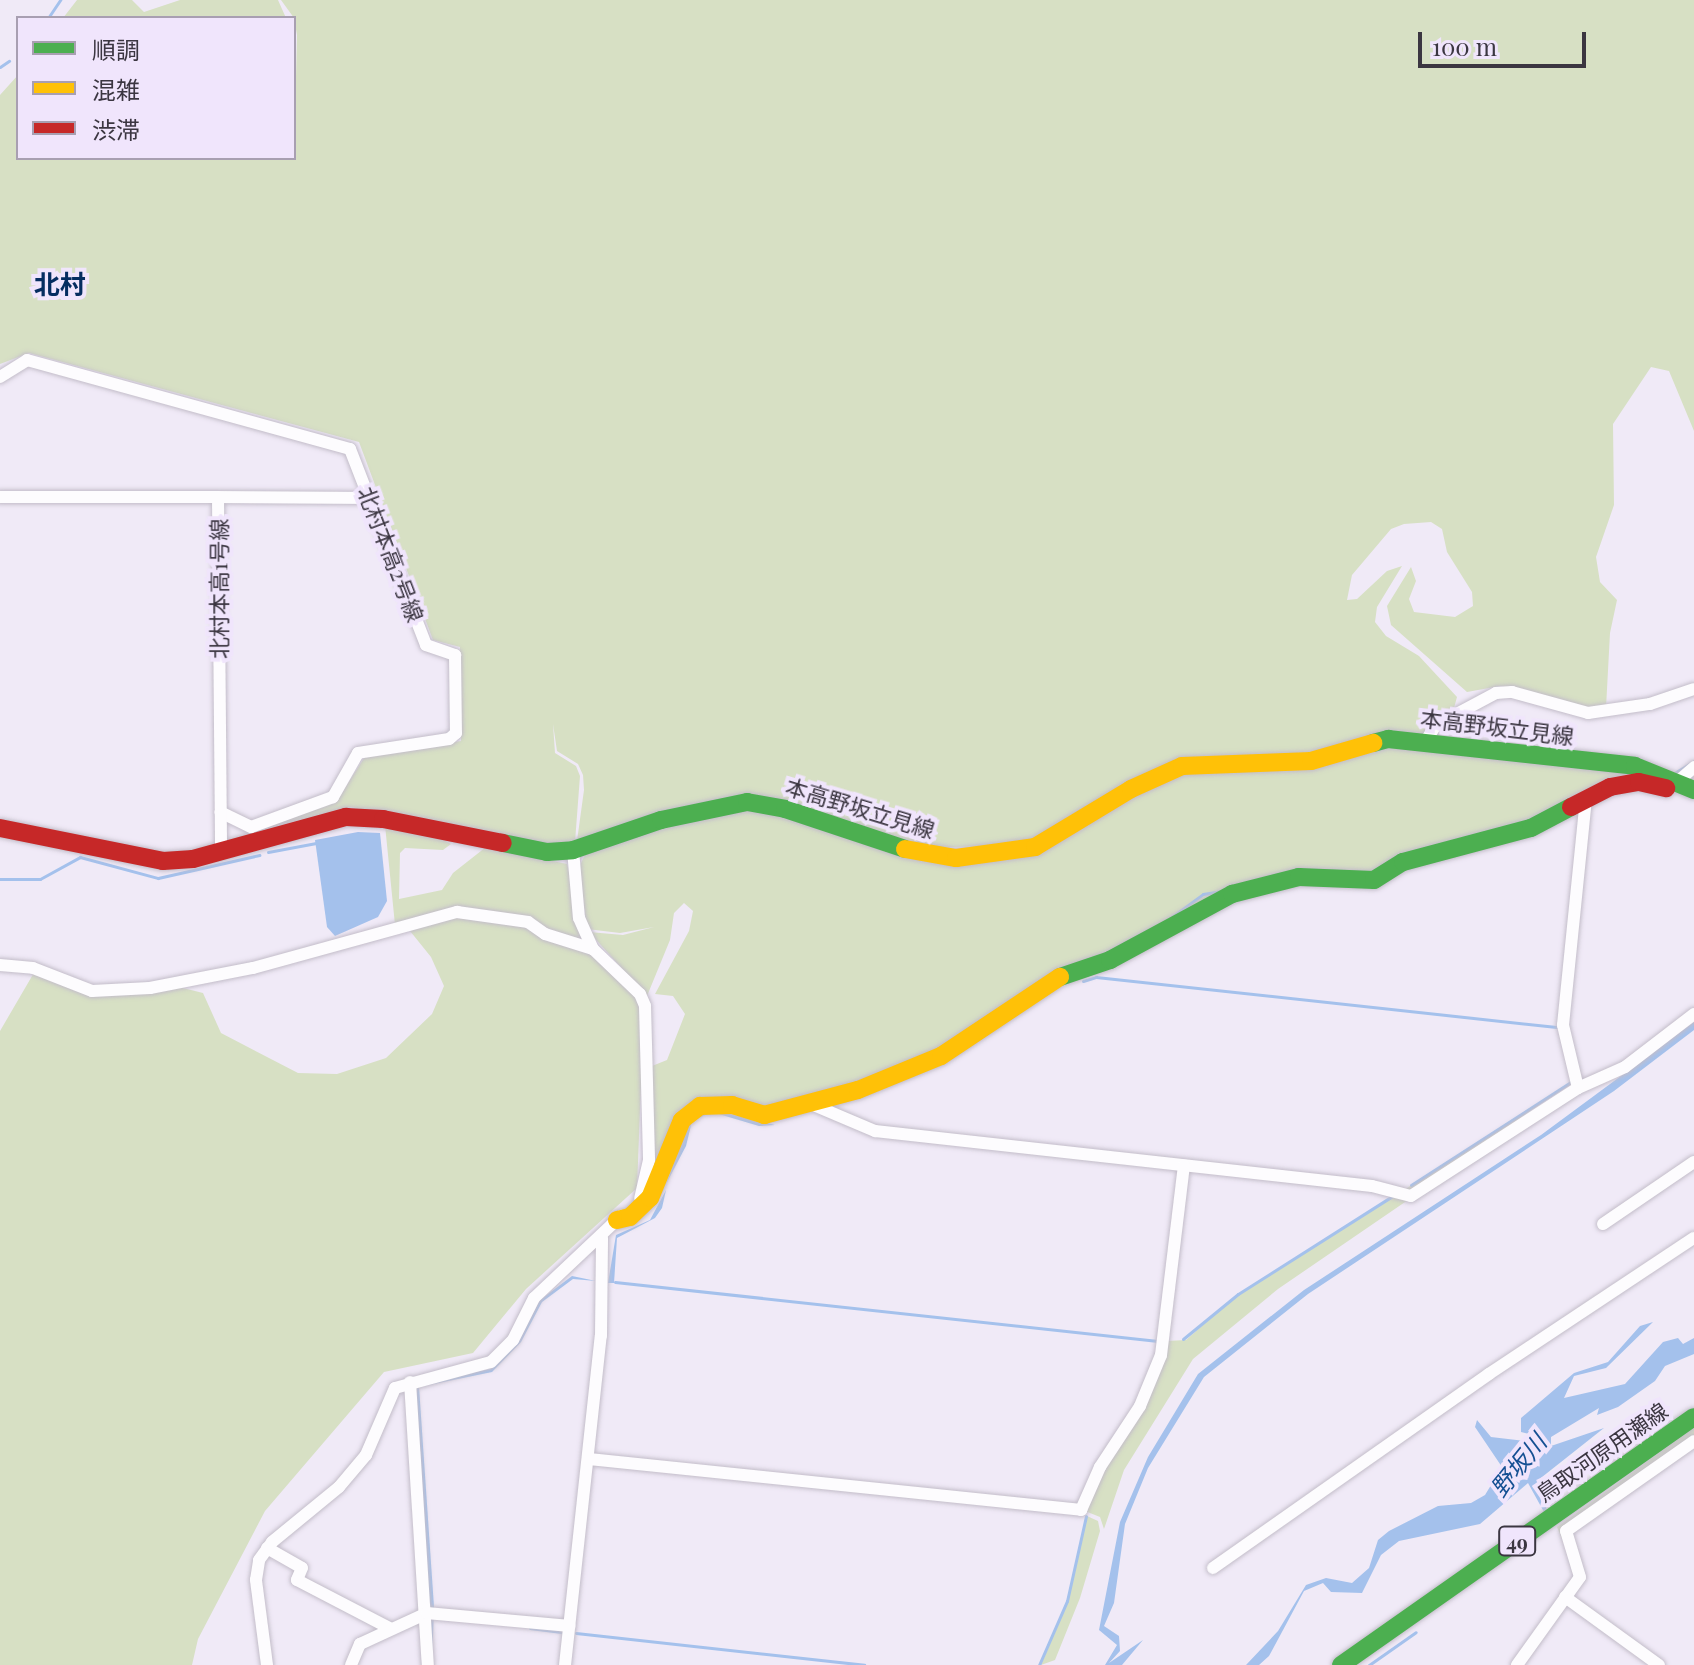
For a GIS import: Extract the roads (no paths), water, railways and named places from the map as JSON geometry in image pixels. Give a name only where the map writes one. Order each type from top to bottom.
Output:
[{"type":"street","name":"北村本高2号線","points":[[0,377],[27,360],[350,449],[426,645],[455,655],[456,733],[449,739],[358,753],[333,797],[251,827],[220,812]]},
{"type":"street","name":"北村本高1号線","points":[[0,497],[218,497],[221,850]]},
{"type":"street","points":[[218,497],[369,498]]},
{"type":"street","points":[[1425,742],[1436,725],[1496,693],[1512,692],[1588,713],[1650,704],[1694,689]]},
{"type":"street","name":"本高野坂立見線","points":[[0,828],[163,861],[221,850],[346,817],[383,819],[523,851],[573,850],[661,820],[747,802],[785,809],[926,856],[1000,854],[1035,847],[1131,789],[1182,766],[1311,761],[1388,739],[1635,766],[1686,786]]},
{"type":"street","points":[[1686,786],[1694,767]]},
{"type":"street","points":[[617,1220],[630,1217],[650,1198],[691,1110],[732,1105],[764,1115],[858,1090],[941,1056],[1053,982],[1110,960],[1216,899],[1299,877],[1374,880],[1403,862],[1531,828],[1610,787],[1639,782],[1694,800]]},
{"type":"street","points":[[1578,1088],[1563,1025],[1586,799]]},
{"type":"street","points":[[267,1665],[256,1580],[267,1548],[339,1487],[366,1455],[391,1394],[410,1382],[491,1362],[513,1340],[534,1298],[602,1238],[639,1199],[647,1177],[645,1006],[640,994],[593,949],[579,918],[573,850]]},
{"type":"street","points":[[0,965],[33,968],[92,991],[150,988],[253,968],[457,912],[528,922],[545,934],[593,949]]},
{"type":"street","points":[[809,1103],[875,1131],[1372,1186],[1411,1196],[1578,1088],[1625,1067],[1694,1014]]},
{"type":"street","points":[[1603,1224],[1694,1162]]},
{"type":"street","points":[[589,1459],[1081,1510],[1100,1467],[1140,1406],[1161,1355],[1184,1165]]},
{"type":"street","points":[[565,1665],[601,1336],[602,1238]]},
{"type":"street","points":[[1213,1568],[1489,1374],[1694,1238]]},
{"type":"street","points":[[410,1382],[428,1665]]},
{"type":"street","name":"鳥取河原用瀬線","points":[[1341,1665],[1694,1417]]},
{"type":"street","points":[[1517,1665],[1580,1577],[1566,1531],[1694,1441]]},
{"type":"street","points":[[267,1548],[302,1568],[297,1580],[391,1629]]},
{"type":"street","points":[[1565,1597],[1659,1665]]},
{"type":"street","points":[[351,1665],[360,1644],[427,1613],[569,1626]]},
{"type":"water","points":[[358,832],[380,833],[387,901],[378,917],[335,936],[327,927],[315,840]]},
{"type":"water","points":[[1694,1022],[1694,1030],[1614,1091],[1308,1294],[1204,1377],[1148,1468],[1125,1524],[1114,1603],[1104,1626],[1119,1636],[1120,1651],[1109,1663],[1143,1640],[1122,1665],[1105,1665],[1117,1645],[1099,1630],[1120,1522],[1148,1457],[1198,1374],[1304,1290],[1541,1135]]},
{"type":"water","points":[[713,1110],[775,1125],[759,1126],[712,1112],[692,1121],[686,1146],[666,1184],[689,1121]]},
{"type":"water","points":[[666,1190],[662,1208],[655,1218],[617,1238],[614,1283],[608,1283],[616,1235],[650,1220]]},
{"type":"water","points":[[572,1276],[596,1281],[573,1279],[542,1302],[521,1342],[492,1372],[419,1387],[434,1607],[432,1665],[416,1387],[491,1369],[518,1341],[540,1300]]},
{"type":"water","name":"野坂川","points":[[1653,1322],[1606,1368],[1574,1376],[1564,1398],[1625,1384],[1663,1342],[1678,1338],[1683,1344],[1694,1338],[1694,1354],[1665,1366],[1655,1381],[1618,1407],[1597,1415],[1599,1408],[1551,1437],[1551,1446],[1604,1428],[1537,1481],[1547,1510],[1544,1512],[1528,1483],[1480,1524],[1399,1541],[1381,1555],[1362,1593],[1331,1592],[1323,1583],[1304,1591],[1269,1656],[1259,1665],[1246,1665],[1278,1631],[1306,1585],[1326,1578],[1352,1583],[1369,1568],[1378,1540],[1389,1531],[1438,1506],[1471,1503],[1485,1495],[1502,1467],[1475,1427],[1477,1420],[1491,1437],[1525,1441],[1529,1434],[1521,1432],[1521,1418],[1574,1373],[1608,1362],[1640,1326]]},
{"type":"waterway","points":[[49,16],[60,0]]},
{"type":"waterway","points":[[0,67],[9,61]]},
{"type":"waterway","points":[[1676,772],[1694,761]]},
{"type":"waterway","points":[[268,852],[316,843]]},
{"type":"waterway","points":[[0,879],[40,879],[80,857],[158,878],[259,855]]},
{"type":"waterway","points":[[1169,919],[1203,894],[1221,891]]},
{"type":"waterway","points":[[1083,981],[1096,977],[1556,1027]]},
{"type":"waterway","points":[[1411,1185],[1571,1082]]},
{"type":"waterway","points":[[1183,1339],[1238,1294],[1394,1195]]},
{"type":"waterway","points":[[615,1282],[1158,1341]]},
{"type":"waterway","points":[[1039,1665],[1067,1601],[1086,1516]]},
{"type":"waterway","points":[[530,1628],[562,1632]]},
{"type":"waterway","points":[[1369,1665],[1416,1632]]},
{"type":"waterway","points":[[576,1633],[864,1665]]},
{"type":"district","name":"北村","points":[[60,284]]}]
